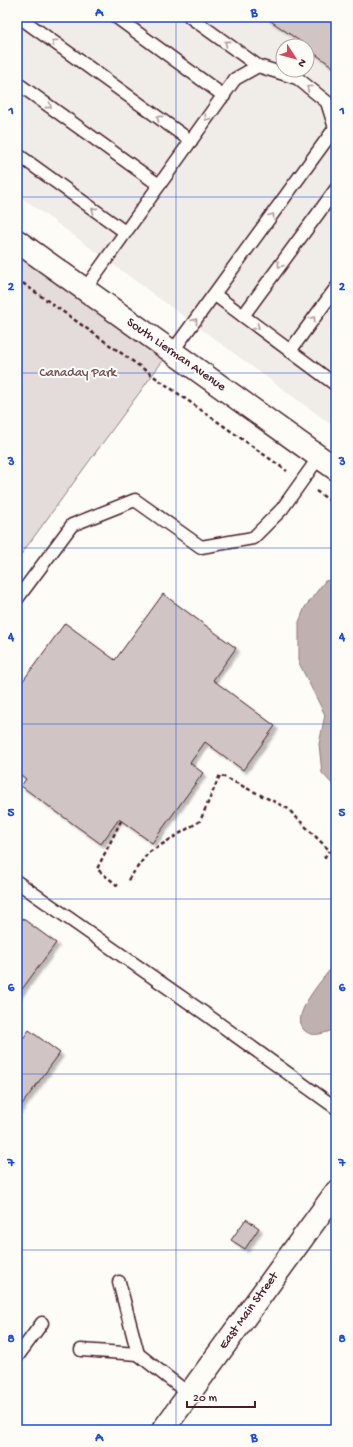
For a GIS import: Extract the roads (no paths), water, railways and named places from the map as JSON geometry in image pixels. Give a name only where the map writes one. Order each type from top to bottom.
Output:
[{"type":"street","name":"South Lierman Avenue","points":[[17,241],[328,463]]},
{"type":"street","name":"East Main Street","points":[[163,1430],[336,1192]]},
{"type":"lane","points":[[19,17],[191,141]]},
{"type":"lane","points":[[116,17],[224,96]]},
{"type":"lane","points":[[172,352],[335,129],[327,102],[297,78],[258,66],[190,17]]},
{"type":"lane","points":[[84,289],[235,79],[258,66]]},
{"type":"lane","points":[[17,83],[159,185]]},
{"type":"lane","points":[[17,154],[126,232]]},
{"type":"lane","points":[[243,316],[336,188]]},
{"type":"lane","points":[[290,351],[336,288]]},
{"type":"lane","points":[[215,295],[290,351],[335,382]]},
{"type":"lane","points":[[17,598],[72,525],[135,500],[201,547],[253,538],[328,463]]},
{"type":"lane","points":[[17,882],[207,1015],[336,1108]]},
{"type":"lane","points":[[119,1282],[138,1354]]},
{"type":"lane","points":[[17,1357],[42,1323]]},
{"type":"lane","points":[[81,1350],[138,1354],[189,1394]]},
{"type":"park label","name":"Canaday Park","points":[[78,373]]}]
